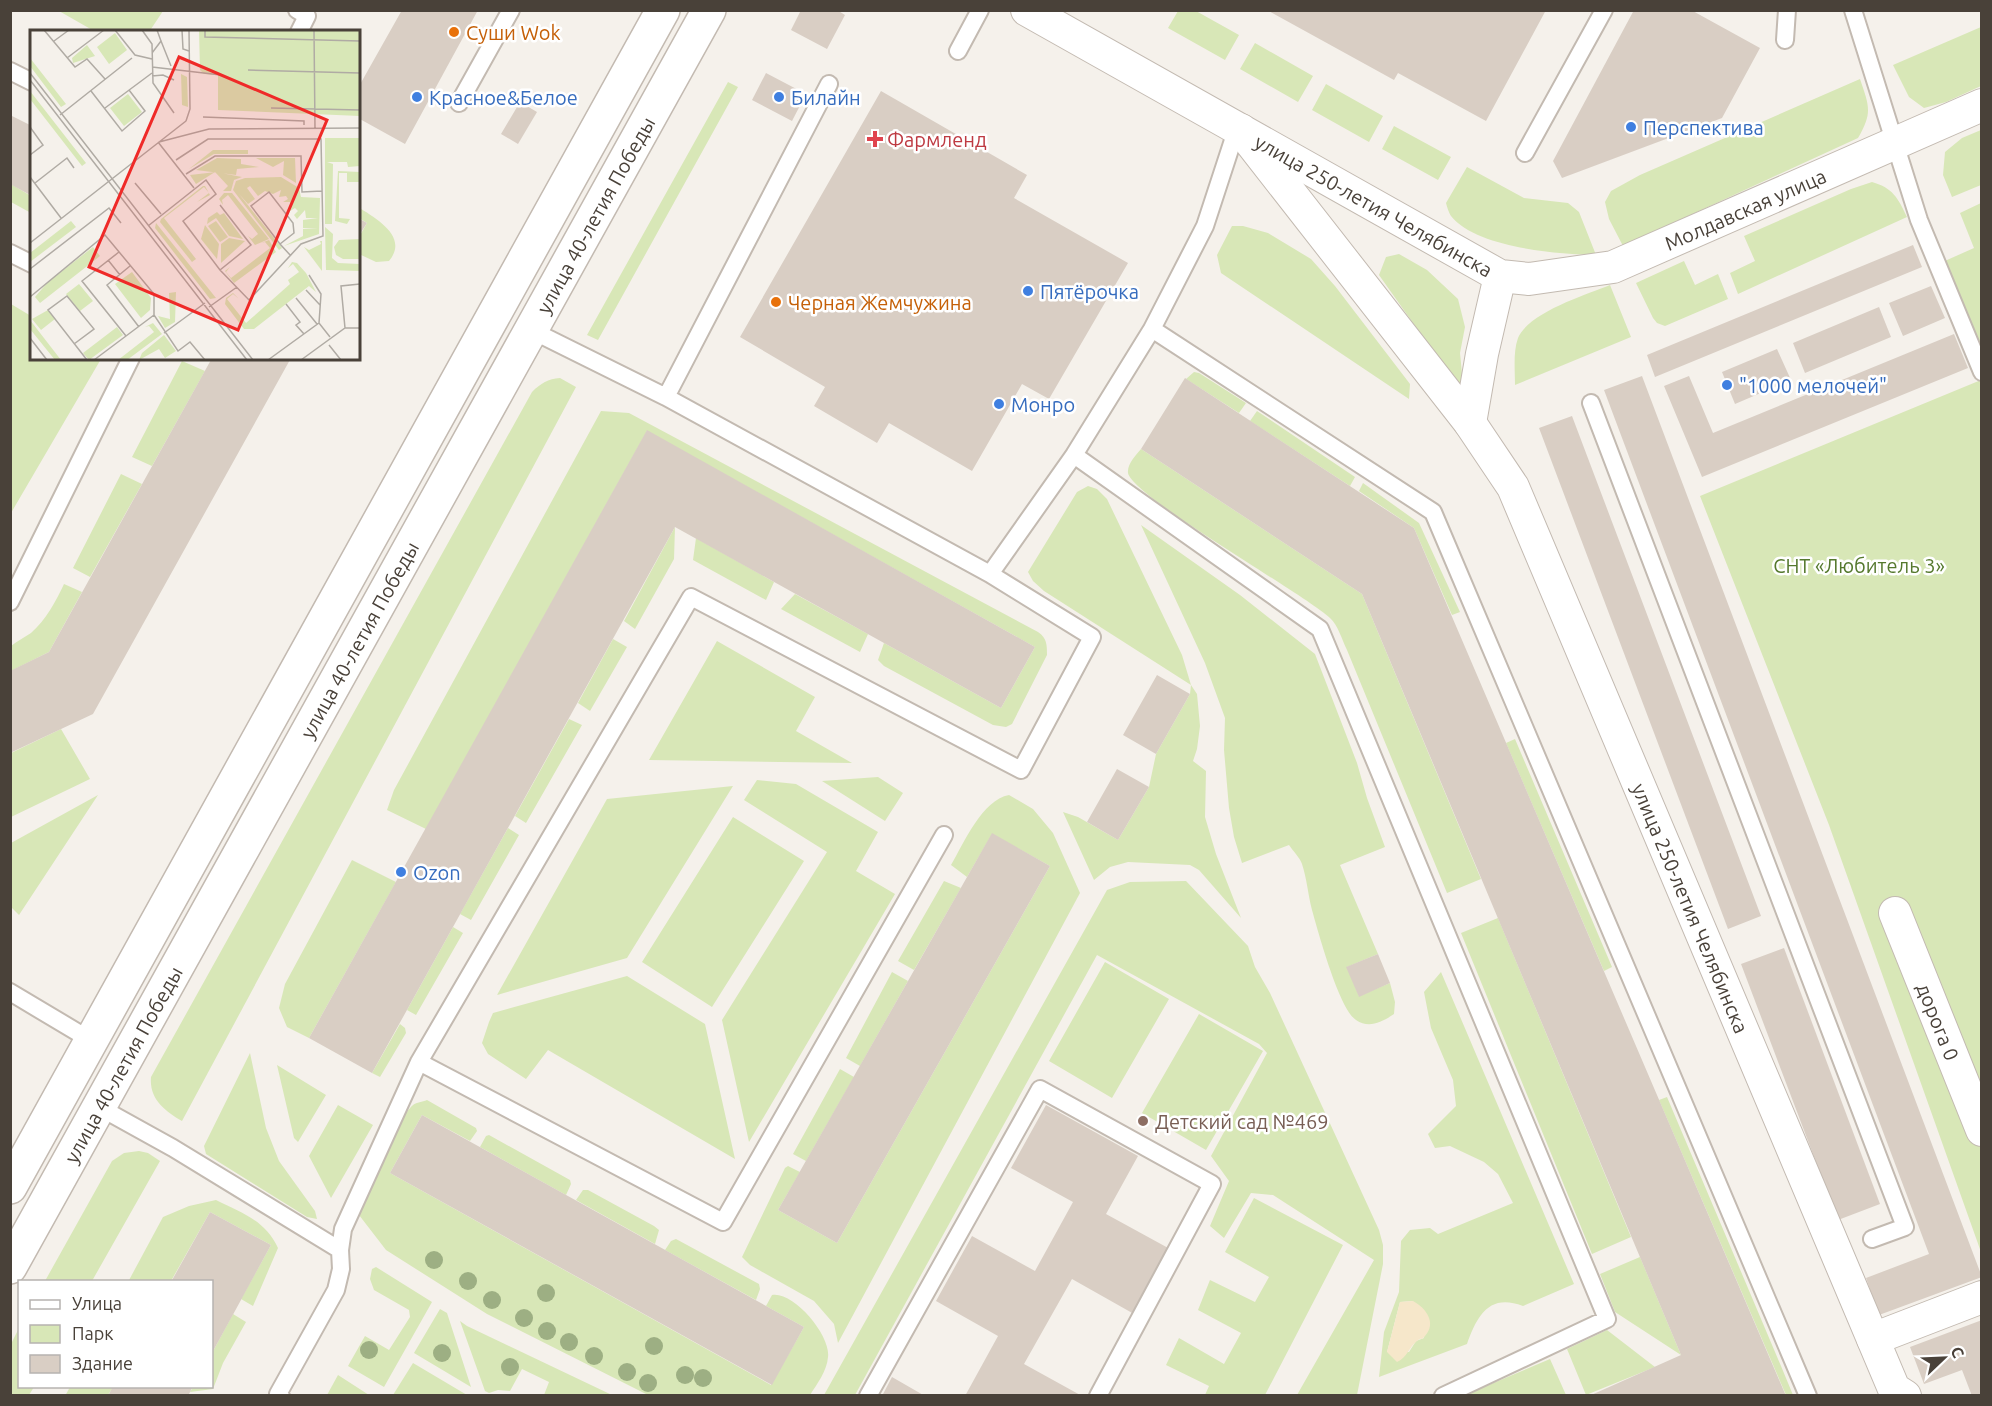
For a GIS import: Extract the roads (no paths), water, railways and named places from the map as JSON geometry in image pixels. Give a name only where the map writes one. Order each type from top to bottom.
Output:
[{"type":"street","name":"улица 40-летия Победы","points":[[10,1187],[663,10]]},
{"type":"street","name":"улица 40-летия Победы","points":[[10,1267],[709,10]]},
{"type":"street","name":"улица 250-летия Челябинска","points":[[1027,10],[1500,276],[1482,354],[1470,423]]},
{"type":"street","name":"Молдавская улица","points":[[1500,276],[1529,279],[1613,267],[1982,105]]},
{"type":"street","name":"улица 250-летия Челябинска","points":[[1239,129],[1470,423],[1513,487],[1873,1339],[1893,1393]]},
{"type":"street","name":"дорога 0","points":[[1895,914],[1982,1130]]},
{"type":"street","points":[[92,1041],[124,1061]]},
{"type":"street","points":[[65,1089],[99,1107]]},
{"type":"street","points":[[1873,1339],[1982,1298]]},
{"type":"lane","points":[[297,10],[307,16],[300,30]]},
{"type":"lane","points":[[459,103],[511,10]]},
{"type":"lane","points":[[958,51],[980,10]]},
{"type":"lane","points":[[1525,153],[1604,10]]},
{"type":"lane","points":[[1785,40],[1787,10]]},
{"type":"lane","points":[[1853,10],[1919,219],[1982,372]]},
{"type":"lane","points":[[10,71],[30,81]]},
{"type":"lane","points":[[666,397],[829,84]]},
{"type":"lane","points":[[990,574],[1074,455],[1152,329],[1205,226],[1239,129]]},
{"type":"lane","points":[[10,253],[30,263]]},
{"type":"lane","points":[[1152,329],[1433,512],[1808,1395]]},
{"type":"lane","points":[[281,1395],[278,1394],[336,1290],[341,1269],[340,1250],[343,1229],[419,1062],[691,597],[1021,770],[1092,637],[990,574],[666,397],[531,330]]},
{"type":"lane","points":[[10,602],[130,360]]},
{"type":"lane","points":[[1591,403],[1905,1227],[1872,1239]]},
{"type":"lane","points":[[1074,455],[1320,629],[1607,1319],[1443,1395]]},
{"type":"lane","points":[[419,1062],[723,1222],[944,835]]},
{"type":"lane","points":[[10,992],[92,1041]]},
{"type":"lane","points":[[868,1395],[1040,1089],[1212,1185],[1098,1395]]},
{"type":"lane","points":[[99,1107],[173,1148],[340,1250]]},
{"type":"place","name":"Суши Wok","points":[[454,32]]},
{"type":"place","name":"Красное&Белое","points":[[417,97]]},
{"type":"place","name":"Билайн","points":[[779,97]]},
{"type":"place","name":"Перспектива","points":[[1631,127]]},
{"type":"place","name":"Фармленд","points":[[875,139]]},
{"type":"place","name":"Пятёрочка","points":[[1028,291]]},
{"type":"place","name":"Черная Жемчужина","points":[[776,302]]},
{"type":"place","name":"\"1000 мелочей\"","points":[[1727,385]]},
{"type":"place","name":"Монро","points":[[999,404]]},
{"type":"place","name":"Ozon","points":[[401,872]]},
{"type":"place","name":"Детский сад №469","points":[[1143,1121]]},
{"type":"park label","name":"СНТ «Любитель 3»","points":[[1859,565]]}]
